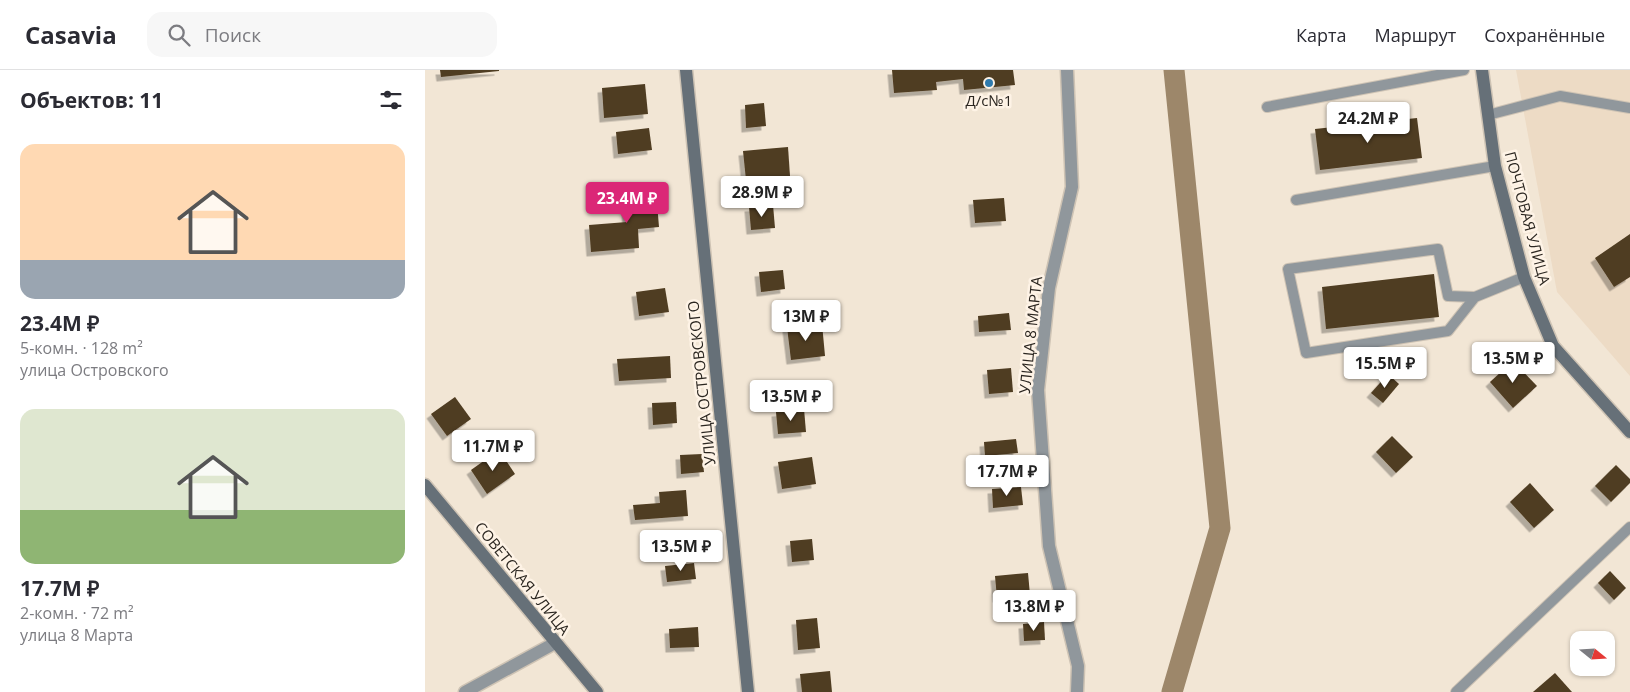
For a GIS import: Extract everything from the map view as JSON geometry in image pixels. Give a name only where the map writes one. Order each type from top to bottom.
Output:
[{"type":"street","name":"УЛИЦА ОСТРОВСКОГО","points":[[686,70],[748,692]]},
{"type":"street","name":"УЛИЦА 8 МАРТА","points":[[1067,70],[1071,187],[1049,288],[1038,390],[1049,546],[1078,666],[1077,692]]},
{"type":"street","name":"ПОЧТОВАЯ УЛИЦА","points":[[1482,70],[1495,166],[1524,277],[1553,346],[1630,432]]},
{"type":"street","name":"СОВЕТСКАЯ УЛИЦА","points":[[425,485],[597,692]]},
{"type":"street","points":[[465,692],[555,643]]},
{"type":"lane","points":[[1267,107],[1464,70]]},
{"type":"lane","points":[[1488,115],[1559,96],[1630,108]]},
{"type":"lane","points":[[1296,200],[1495,166]]},
{"type":"lane","points":[[1475,297],[1448,330],[1306,353],[1288,269],[1438,249],[1448,296],[1475,297],[1524,277]]},
{"type":"lane","points":[[1456,692],[1630,527]]},
{"type":"shaded area","points":[[1516,70],[1630,70],[1630,376],[1557,292]]},
{"type":"building","points":[[440,70],[499,70],[499,71],[441,77]]},
{"type":"building","name":"Д/с№1","points":[[892,70],[1013,70],[1015,85],[964,90],[963,79],[936,82],[937,90],[894,93]]},
{"type":"building","points":[[645,84],[648,114],[604,118],[602,88]]},
{"type":"building","points":[[764,103],[766,126],[746,128],[745,105]]},
{"type":"building","points":[[1417,118],[1422,158],[1320,170],[1315,129]]},
{"type":"building","points":[[649,128],[652,150],[618,154],[616,132]]},
{"type":"building","points":[[788,147],[790,176],[746,180],[743,151]]},
{"type":"building","points":[[656,191],[659,227],[638,229],[639,248],[591,252],[589,225],[627,222],[625,193]]},
{"type":"building","points":[[1004,198],[1006,221],[975,223],[973,200]]},
{"type":"building","points":[[773,205],[775,228],[751,230],[749,207]]},
{"type":"building","points":[[1630,234],[1630,277],[1614,287],[1595,258]]},
{"type":"building","points":[[783,270],[785,289],[761,292],[759,272]]},
{"type":"building","points":[[1434,274],[1439,317],[1326,329],[1322,287]]},
{"type":"building","points":[[665,288],[669,312],[639,316],[636,292]]},
{"type":"building","points":[[1009,313],[1011,330],[979,332],[978,316]]},
{"type":"building","points":[[822,324],[825,356],[791,360],[787,327]]},
{"type":"building","points":[[670,356],[671,378],[619,381],[617,359]]},
{"type":"building","points":[[1513,361],[1537,386],[1513,408],[1490,382]]},
{"type":"building","points":[[1011,368],[1013,392],[989,394],[987,370]]},
{"type":"building","points":[[1388,374],[1399,384],[1383,403],[1371,393]]},
{"type":"building","points":[[455,397],[471,419],[447,436],[431,414]]},
{"type":"building","points":[[676,402],[677,423],[653,425],[652,403]]},
{"type":"building","points":[[804,409],[806,432],[778,434],[776,412]]},
{"type":"building","points":[[1392,436],[1413,457],[1396,473],[1376,452]]},
{"type":"building","points":[[1016,439],[1018,453],[985,456],[984,442]]},
{"type":"building","points":[[499,450],[515,474],[487,494],[471,470]]},
{"type":"building","points":[[702,454],[704,472],[681,474],[680,455]]},
{"type":"building","points":[[812,457],[816,484],[782,489],[778,462]]},
{"type":"building","points":[[1616,465],[1630,479],[1630,483],[1611,502],[1595,486]]},
{"type":"building","points":[[1530,483],[1554,510],[1534,528],[1510,502]]},
{"type":"building","points":[[1021,487],[1023,505],[993,508],[992,489]]},
{"type":"building","points":[[686,490],[688,516],[635,520],[633,505],[660,503],[659,492]]},
{"type":"building","points":[[812,539],[814,560],[792,562],[790,541]]},
{"type":"building","points":[[694,563],[696,579],[667,582],[665,566]]},
{"type":"building","points":[[1610,571],[1626,588],[1614,600],[1598,583]]},
{"type":"building","points":[[1028,573],[1030,595],[997,598],[995,576]]},
{"type":"building","points":[[817,618],[820,648],[798,650],[796,620]]},
{"type":"building","points":[[1044,622],[1045,640],[1024,641],[1023,624]]},
{"type":"building","points":[[698,627],[699,647],[670,648],[669,629]]},
{"type":"building","points":[[830,671],[832,692],[802,692],[800,674]]},
{"type":"building","points":[[1555,673],[1572,692],[1533,692]]},
{"type":"waterway","points":[[1172,692],[1220,528],[1174,70]]},
{"type":"place","name":"Д/с№1","points":[[989,83]]}]
